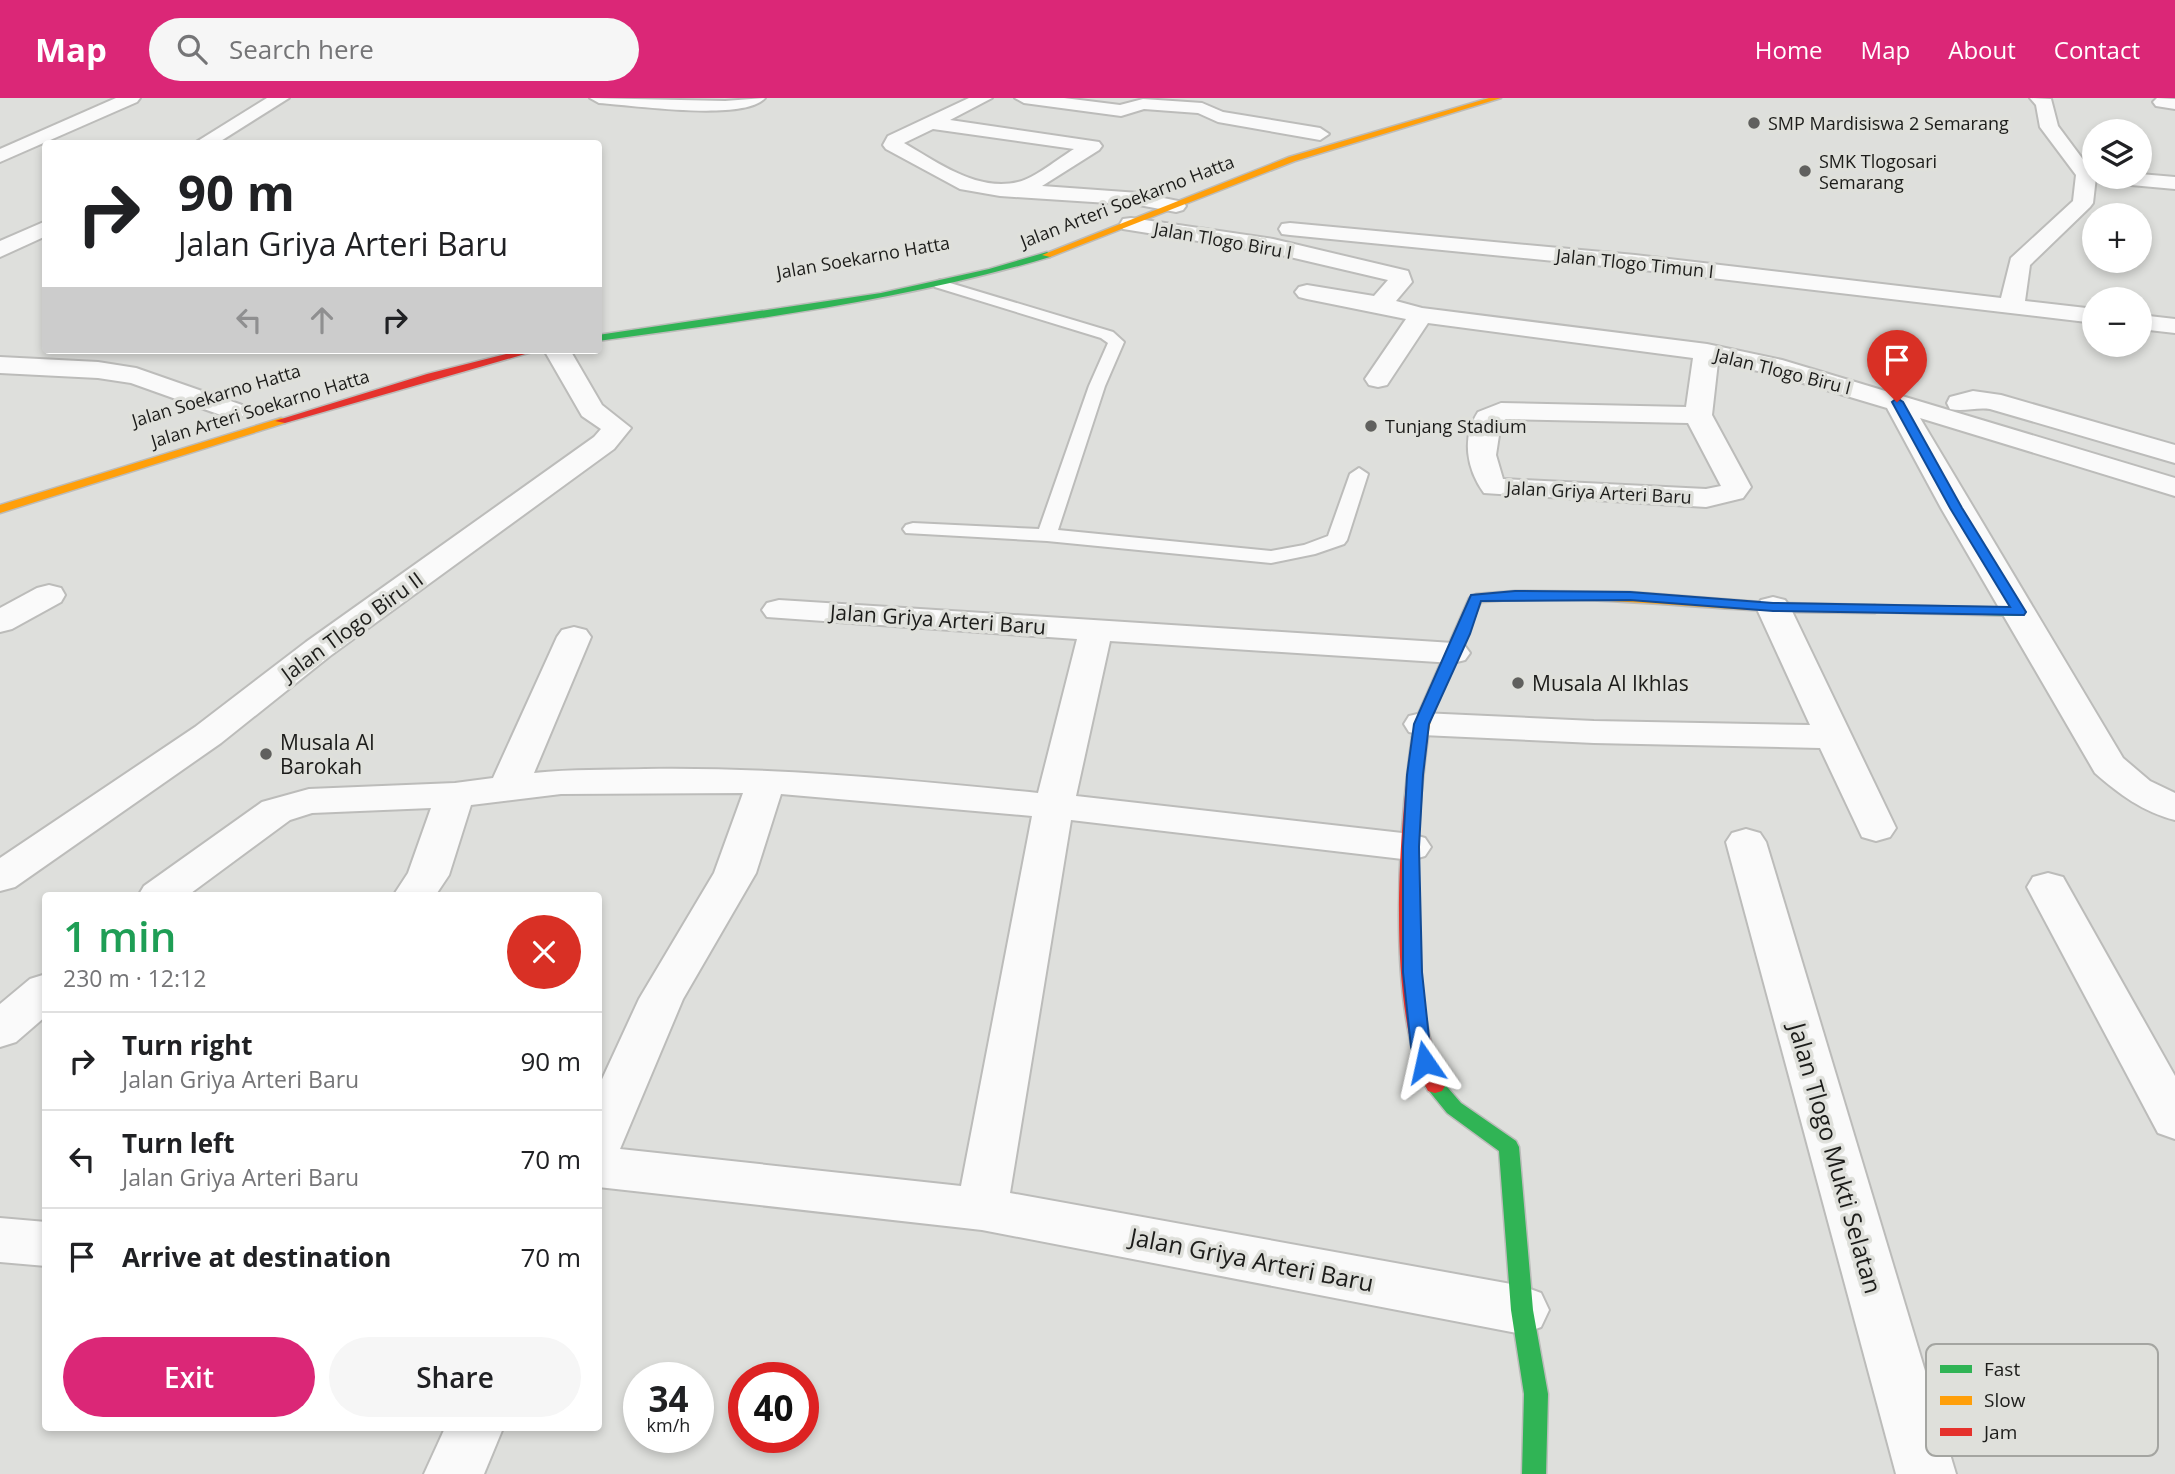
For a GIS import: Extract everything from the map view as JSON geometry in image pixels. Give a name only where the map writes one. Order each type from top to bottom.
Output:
[{"type":"main road","points":[[1228,166],[1320,134],[1446,98]]},
{"type":"main road","name":"Jalan Arteri Soekarno Hatta","points":[[602,337],[825,305],[940,284],[1020,264],[1131,224],[1170,198],[1497,98]]},
{"type":"main road","points":[[1100,214],[1139,199]]},
{"type":"main road","name":"Jalan Arteri Soekarno Hatta","points":[[0,509],[356,398],[519,354]]},
{"type":"main road","name":"Jalan Soekarno Hatta","points":[[206,419],[238,409]]},
{"type":"main road","points":[[1534,1474],[1536,1394],[1522,1310],[1509,1147],[1445,1099],[1430,1078],[1420,1047],[1413,972],[1411,847],[1415,775],[1422,724],[1476,598],[1515,595],[1630,596],[1773,607],[2020,612]]},
{"type":"street","points":[[0,156],[131,98]]},
{"type":"street","points":[[209,140],[280,98]]},
{"type":"street","points":[[599,98],[725,106],[740,105],[756,98]]},
{"type":"street","points":[[983,98],[892,142],[899,149],[960,183],[977,188],[1139,199],[1170,198],[1217,214]]},
{"type":"street","points":[[1024,98],[1121,111],[1143,104],[1202,108],[1217,117],[1320,134]]},
{"type":"street","points":[[1202,108],[1221,98]]},
{"type":"street","points":[[2039,98],[2045,103],[2049,127],[2082,166]]},
{"type":"street","points":[[929,123],[1093,147],[1025,188],[1015,190]]},
{"type":"street","points":[[2152,181],[2175,183]]},
{"type":"street","points":[[2012,305],[2019,263],[2083,203],[2086,189]]},
{"type":"street","name":"Jalan Tlogo Timun I","points":[[1242,219],[1314,233],[1634,262],[2082,314]]},
{"type":"street","name":"Jalan Tlogo Biru I","points":[[1131,224],[1273,246],[1400,276],[1400,282],[1380,304],[1421,315],[1707,352],[1782,368],[2175,487]]},
{"type":"street","points":[[0,250],[42,229]]},
{"type":"street","points":[[1307,292],[1380,304]]},
{"type":"street","points":[[1378,379],[1421,315]]},
{"type":"street","points":[[2152,323],[2175,326]]},
{"type":"street","points":[[8,365],[42,346]]},
{"type":"street","points":[[1698,415],[1707,352]]},
{"type":"street","name":"Jalan Tlogo Biru II","points":[[0,877],[208,735],[318,649],[604,443],[617,428],[592,411],[559,354]]},
{"type":"street","points":[[8,365],[98,370],[136,376],[238,409]]},
{"type":"street","points":[[1960,403],[1973,399],[1992,401],[2175,454]]},
{"type":"street","points":[[1897,402],[1956,508],[2020,612],[2108,765],[2136,789],[2175,808]]},
{"type":"street","name":"Jalan Griya Arteri Baru","points":[[1501,411],[1698,415],[1736,487],[1733,492],[1706,498],[1494,487],[1482,473],[1481,458],[1488,418],[1501,411]]},
{"type":"street","points":[[0,622],[49,595]]},
{"type":"street","points":[[1773,607],[1876,828]]},
{"type":"street","name":"Jalan Griya Arteri Baru","points":[[779,610],[1453,653]]},
{"type":"street","points":[[982,1209],[1054,806],[1096,629]]},
{"type":"street","points":[[508,789],[574,637]]},
{"type":"street","points":[[1422,724],[1594,732],[1835,737]]},
{"type":"street","points":[[165,892],[276,811],[309,801],[456,794],[561,782],[813,783],[1054,806],[1411,847]]},
{"type":"street","points":[[602,1135],[661,999],[734,873],[766,782]]},
{"type":"street","points":[[417,892],[428,875],[456,794]]},
{"type":"street","name":"Jalan Tlogo Mukti Selatan","points":[[1746,842],[1926,1474]]},
{"type":"street","points":[[2048,887],[2175,1120]]},
{"type":"street","points":[[0,1030],[42,993]]},
{"type":"street","name":"Jalan Griya Arteri Baru","points":[[602,1167],[982,1209],[1522,1310]]},
{"type":"street","points":[[0,1240],[42,1244]]},
{"type":"street","points":[[454,1474],[473,1431]]},
{"type":"lane","points":[[940,284],[1107,335],[1116,342],[1097,386],[1047,535]]},
{"type":"lane","points":[[913,529],[1047,535],[1271,557],[1308,550],[1337,540],[1359,474]]},
{"type":"traffic: fast","points":[[602,337],[881,296],[936,285],[1047,255]]},
{"type":"traffic: fast","points":[[1875,609],[2020,612]]},
{"type":"traffic: fast","points":[[1435,1086],[1454,1108],[1509,1147],[1522,1310],[1536,1394],[1534,1474]]},
{"type":"traffic: slow","points":[[1047,255],[1292,159],[1497,98]]},
{"type":"traffic: slow","points":[[0,509],[281,421]]},
{"type":"traffic: slow","points":[[1420,737],[1425,714],[1476,598],[1515,595],[1630,596],[1773,607],[1875,609]]},
{"type":"traffic: jam","points":[[281,421],[431,376],[518,354]]},
{"type":"traffic: jam","points":[[1420,737],[1415,770],[1410,863],[1411,969],[1423,1057],[1435,1086]]},
{"type":"place","name":"SMP Mardisiswa 2 Semarang","points":[[1754,123]]},
{"type":"place","name":"SMK Tlogosari Semarang","points":[[1805,171]]},
{"type":"place","name":"Tunjang Stadium","points":[[1371,426]]},
{"type":"place","name":"Musala Al Ikhlas","points":[[1518,683]]},
{"type":"place","name":"Musala Al Barokah","points":[[266,754]]},
{"type":"route","points":[[1425,1062],[1420,1047],[1413,972],[1411,847],[1415,775],[1422,724],[1463,634],[1476,598],[1515,595],[1630,596],[1773,607],[2020,612],[1956,508],[1897,402]]}]
